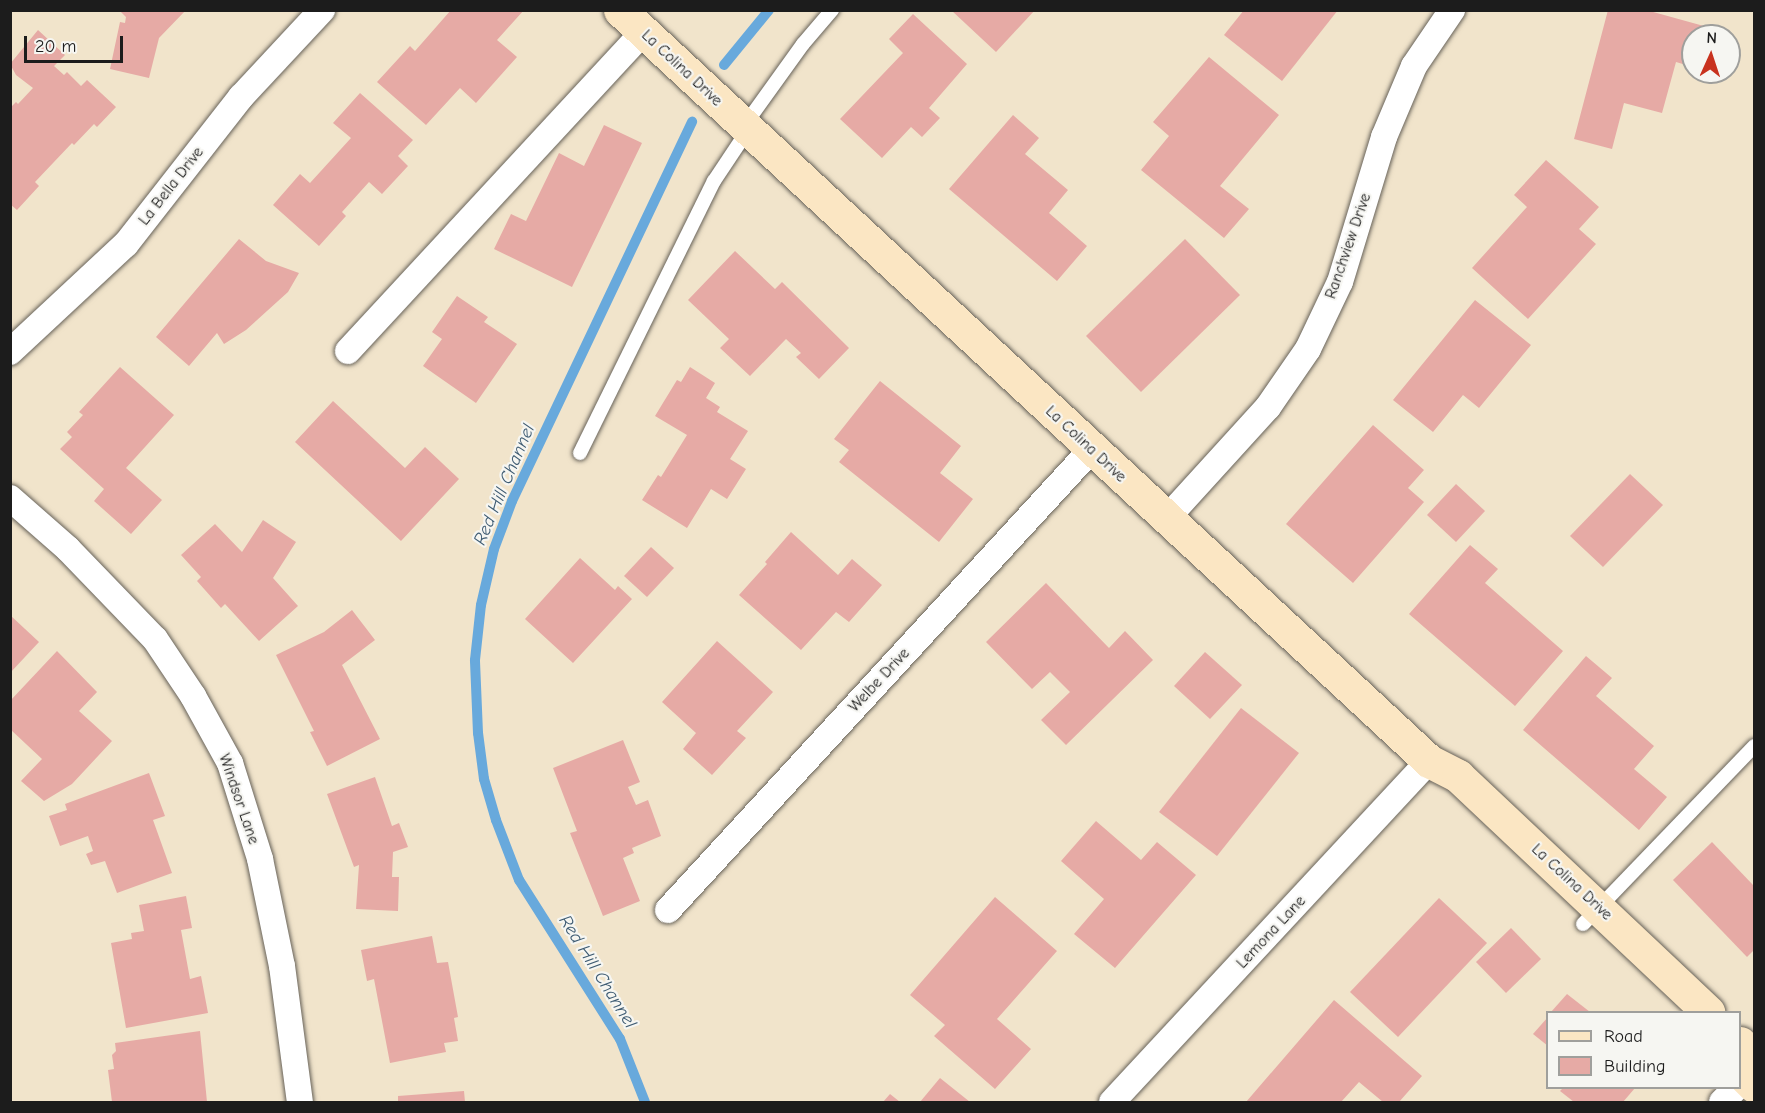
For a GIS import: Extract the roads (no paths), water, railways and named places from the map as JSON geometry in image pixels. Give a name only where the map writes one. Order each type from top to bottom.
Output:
[{"type":"street","name":"La Bella Drive","points":[[10,352],[126,244],[241,97],[322,10]]},
{"type":"street","name":"Ranchview Drive","points":[[1167,518],[1268,407],[1308,348],[1340,282],[1384,137],[1410,76],[1452,10]]},
{"type":"street","name":"La Colina Drive","points":[[631,21],[1429,761],[1444,791],[1707,1011]]},
{"type":"street","points":[[348,351],[631,21]]},
{"type":"street","name":"Welbe Drive","points":[[668,910],[1091,450]]},
{"type":"street","name":"Windsor Lane","points":[[10,498],[68,549],[155,639],[193,696],[230,762],[260,859],[282,966],[300,1102]]},
{"type":"street","name":"Lemona Lane","points":[[1112,1102],[1429,761]]},
{"type":"street","name":"La Colina Drive","points":[[1592,916],[1675,1011]]},
{"type":"street","points":[[1741,1048],[1746,1076]]},
{"type":"street","points":[[1722,1102],[1734,1089]]},
{"type":"lane","points":[[580,453],[714,181],[746,128],[803,44],[832,10]]},
{"type":"lane","points":[[1592,916],[1755,746]]},
{"type":"waterway","name":"Red Hill Channel","points":[[724,65],[769,10]]},
{"type":"waterway","name":"Red Hill Channel","points":[[645,1102],[620,1039],[519,880],[496,820],[484,779],[478,733],[475,660],[481,605],[494,549],[512,501],[692,122]]}]
